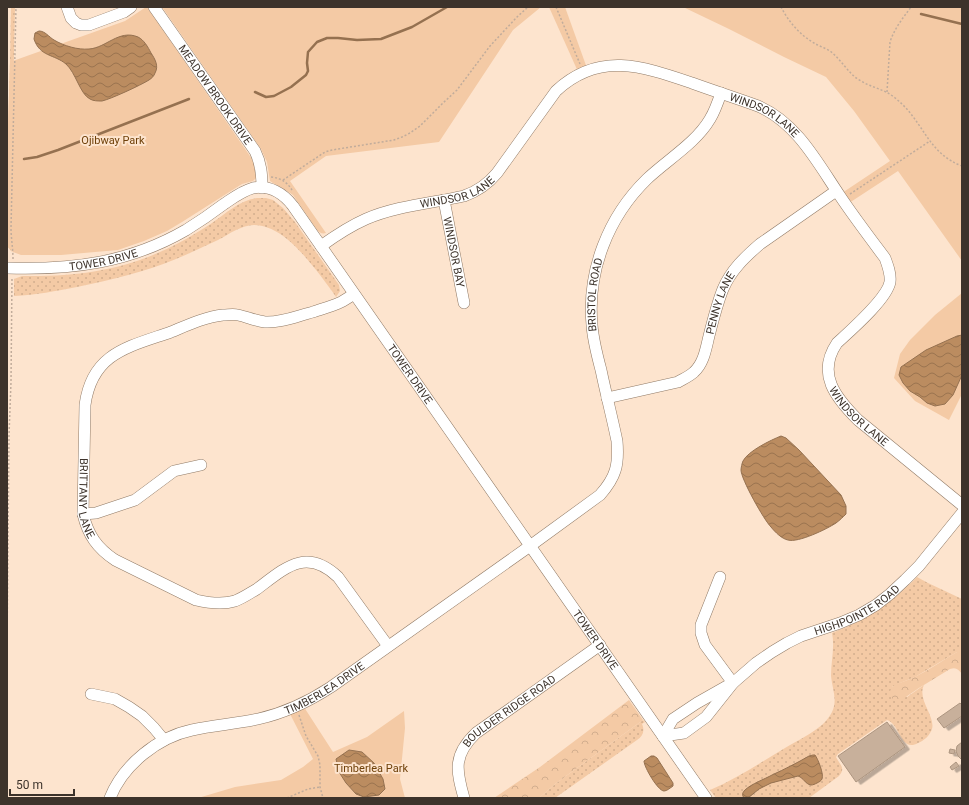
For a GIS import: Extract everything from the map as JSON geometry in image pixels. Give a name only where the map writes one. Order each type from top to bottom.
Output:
[{"type":"street","points":[[67,7],[71,18],[81,25],[89,25],[126,9]]},
{"type":"street","name":"MEADOW BROOK DRIVE","points":[[154,7],[256,153],[260,161],[262,188]]},
{"type":"street","name":"WINDSOR LANE","points":[[321,246],[352,226],[380,214],[464,196],[483,187],[492,179],[556,91],[583,72],[604,66],[619,65],[650,69],[767,110],[785,122],[800,138],[885,258],[890,274],[890,284],[880,302],[837,343],[832,351],[827,370],[830,382],[837,396],[858,420],[962,505]]},
{"type":"street","name":"BRISTOL ROAD","points":[[530,546],[600,495],[613,477],[617,465],[617,441],[593,332],[591,310],[595,271],[602,247],[614,222],[628,200],[648,178],[696,137],[704,128],[711,118],[721,93]]},
{"type":"street","name":"TOWER DRIVE","points":[[7,268],[72,267],[102,262],[132,254],[159,244],[182,232],[241,193],[251,189],[270,189],[276,191],[287,199],[706,798]]},
{"type":"street","name":"PENNY LANE","points":[[607,398],[678,382],[687,377],[697,376],[718,302],[731,274],[749,253],[760,244],[839,195]]},
{"type":"street","name":"WINDSOR BAY","points":[[444,200],[464,303]]},
{"type":"street","name":"BRITTANY LANE","points":[[354,294],[332,306],[273,322],[264,322],[238,315],[212,317],[128,347],[111,356],[95,374],[86,394],[83,514],[90,535],[106,553],[115,560],[196,600],[205,602],[217,604],[237,601],[287,567],[296,563],[313,562],[322,565],[338,577],[388,646]]},
{"type":"street","points":[[83,514],[96,513],[135,500],[174,471],[200,465]]},
{"type":"street","name":"HIGHPOINTE ROAD","points":[[663,736],[673,719],[697,703],[733,683],[772,652],[787,643],[816,630],[840,623],[859,615],[880,601],[919,566],[962,513]]},
{"type":"street","name":"TIMBERLEA DRIVE","points":[[110,798],[129,768],[164,740],[177,734],[203,727],[244,722],[274,715],[296,707],[316,697],[530,546]]},
{"type":"street","points":[[720,577],[701,625],[701,633],[705,645],[733,683]]},
{"type":"street","name":"BOULDER RIDGE ROAD","points":[[464,798],[459,780],[458,768],[459,758],[468,741],[476,733],[600,645]]},
{"type":"street","name":"HIGHPOINTE ROAD","points":[[663,736],[684,733],[706,717],[733,683]]},
{"type":"street","points":[[91,694],[115,698],[142,716],[164,740]]},
{"type":"path","points":[[13,251],[11,228],[16,7]]},
{"type":"path","points":[[283,180],[325,152],[402,138],[420,126],[457,90],[490,46],[528,7]]},
{"type":"path","points":[[556,7],[583,72]]},
{"type":"path","points":[[782,7],[790,20],[805,37],[830,51],[852,75],[859,80],[886,92],[902,104],[909,111],[938,151],[946,158],[962,166]]},
{"type":"path","points":[[886,92],[890,42],[892,35],[911,7]]},
{"type":"path","points":[[839,195],[930,141]]},
{"type":"path","points":[[7,645],[12,281]]},
{"type":"path","points":[[296,707],[306,736],[318,756],[320,765],[320,787],[323,798]]},
{"type":"path","points":[[287,798],[308,789],[320,787]]},
{"type":"green space","points":[[11,7],[15,7],[10,243],[12,252],[7,246],[7,162]]},
{"type":"green space","name":"Ojibway Park","points":[[146,7],[252,159],[255,165],[256,178],[253,181],[242,184],[167,231],[118,250],[61,255],[21,255],[13,252],[7,246],[7,162],[10,62],[125,21]]},
{"type":"green space","points":[[162,7],[541,7],[513,30],[439,142],[326,156],[290,181],[326,233],[320,233],[293,195],[270,181],[267,162],[261,149]]},
{"type":"green space","points":[[549,7],[565,7],[588,71],[579,74]]},
{"type":"green space","points":[[683,7],[962,7],[962,261],[898,171],[846,205],[839,195],[890,161],[854,111],[826,77]]},
{"type":"green space","points":[[257,198],[273,200],[283,208],[295,222],[339,285],[340,291],[336,297],[314,267],[292,243],[274,230],[264,226],[254,225],[240,228],[182,257],[140,272],[77,287],[38,294],[14,296],[14,279],[22,276],[86,273],[127,264],[146,258],[189,237],[239,204]]},
{"type":"green space","points":[[962,293],[962,394],[949,420],[915,401],[894,378],[900,354],[910,340],[935,315]]},
{"type":"green space","points":[[917,577],[962,599],[962,652],[957,652],[915,677],[892,687],[907,697],[924,685],[922,691],[923,697],[932,722],[932,728],[928,736],[918,743],[912,745],[908,744],[904,741],[895,727],[887,720],[838,754],[836,757],[842,766],[841,773],[809,798],[716,798],[710,790],[729,781],[810,734],[824,722],[832,712],[835,703],[831,676],[833,649],[832,633],[878,610],[898,595]]},
{"type":"green space","points":[[957,652],[962,652],[962,674],[957,669],[950,669],[900,701],[895,701],[890,696],[890,690],[894,685],[922,673]]},
{"type":"green space","points":[[629,700],[643,720],[555,784],[539,798],[494,798],[540,767]]},
{"type":"green space","name":"Timberlea Park","points":[[302,704],[333,752],[367,737],[404,711],[405,728],[400,779],[405,798],[198,798],[235,787],[281,780],[303,767],[313,759],[288,710]]},
{"type":"green space","points":[[643,720],[645,722],[642,724],[643,733],[637,740],[555,798],[539,798],[555,784]]},
{"type":"water","points":[[39,31],[62,44],[85,49],[101,46],[125,35],[138,37],[146,44],[154,58],[157,65],[156,70],[150,79],[112,98],[102,101],[90,99],[83,93],[73,73],[66,64],[44,52],[37,45],[34,39],[35,33]]},
{"type":"water","points":[[962,335],[962,375],[953,395],[945,404],[935,406],[927,403],[910,391],[903,383],[899,375],[901,367],[926,350]]},
{"type":"water","points":[[781,436],[786,438],[799,450],[841,495],[846,506],[846,514],[836,523],[812,535],[793,540],[781,537],[768,523],[758,508],[741,470],[743,461],[750,453]]},
{"type":"water","points":[[349,750],[362,752],[374,763],[383,779],[385,789],[379,795],[364,797],[356,794],[346,783],[339,772],[336,759]]},
{"type":"water","points":[[815,755],[821,770],[822,779],[819,782],[811,785],[798,776],[771,783],[759,789],[748,798],[744,798],[743,792],[751,786]]},
{"type":"water","points":[[651,756],[657,758],[673,783],[673,786],[664,791],[658,787],[646,768],[644,761]]},
{"type":"building","points":[[960,703],[962,705],[962,716],[944,728],[937,719]]},
{"type":"building","points":[[887,722],[905,747],[856,782],[838,756]]},
{"type":"building","points":[[962,742],[962,760],[956,751],[957,746]]},
{"type":"building","points":[[950,749],[955,750],[954,754],[949,753]]},
{"type":"building","points":[[956,762],[959,766],[952,770],[950,767]]},
{"type":"waterway","points":[[255,92],[266,97],[274,96],[291,87],[306,75],[308,71],[308,52],[317,42],[327,38],[357,40],[381,39],[412,27],[447,7]]},
{"type":"waterway","points":[[921,14],[962,24]]},
{"type":"waterway","points":[[24,159],[37,157],[58,150],[189,99]]}]
